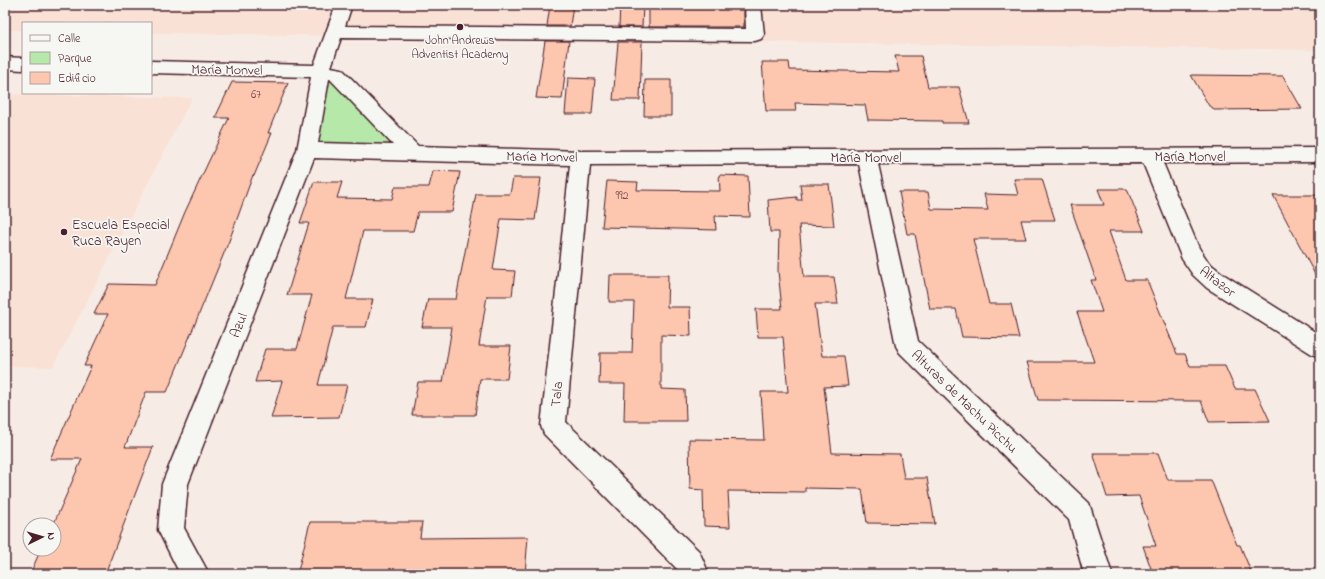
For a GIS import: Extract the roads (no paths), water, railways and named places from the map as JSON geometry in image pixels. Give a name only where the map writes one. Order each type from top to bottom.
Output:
[{"type":"street","name":"Azul","points":[[195,574],[170,530],[175,484],[307,150],[321,71],[344,5]]},
{"type":"street","points":[[334,32],[755,35],[753,5]]},
{"type":"street","points":[[5,63],[22,64]]},
{"type":"street","name":"María Monvel","points":[[152,67],[321,71],[336,74],[413,153]]},
{"type":"street","name":"María Monvel","points":[[307,150],[581,158],[1320,155]]},
{"type":"street","name":"Altazor","points":[[1150,156],[1190,253],[1201,269],[1215,281],[1320,347]]},
{"type":"street","name":"Alturas de Machu Picchu","points":[[867,157],[908,346],[1080,512],[1098,574]]},
{"type":"street","name":"Tala","points":[[581,158],[553,426],[689,561],[695,574]]},
{"type":"place","name":"John Andrews Adventist Academy","points":[[460,27]]},
{"type":"place","name":"Escuela Especial Ruca Rayen","points":[[64,232]]}]
